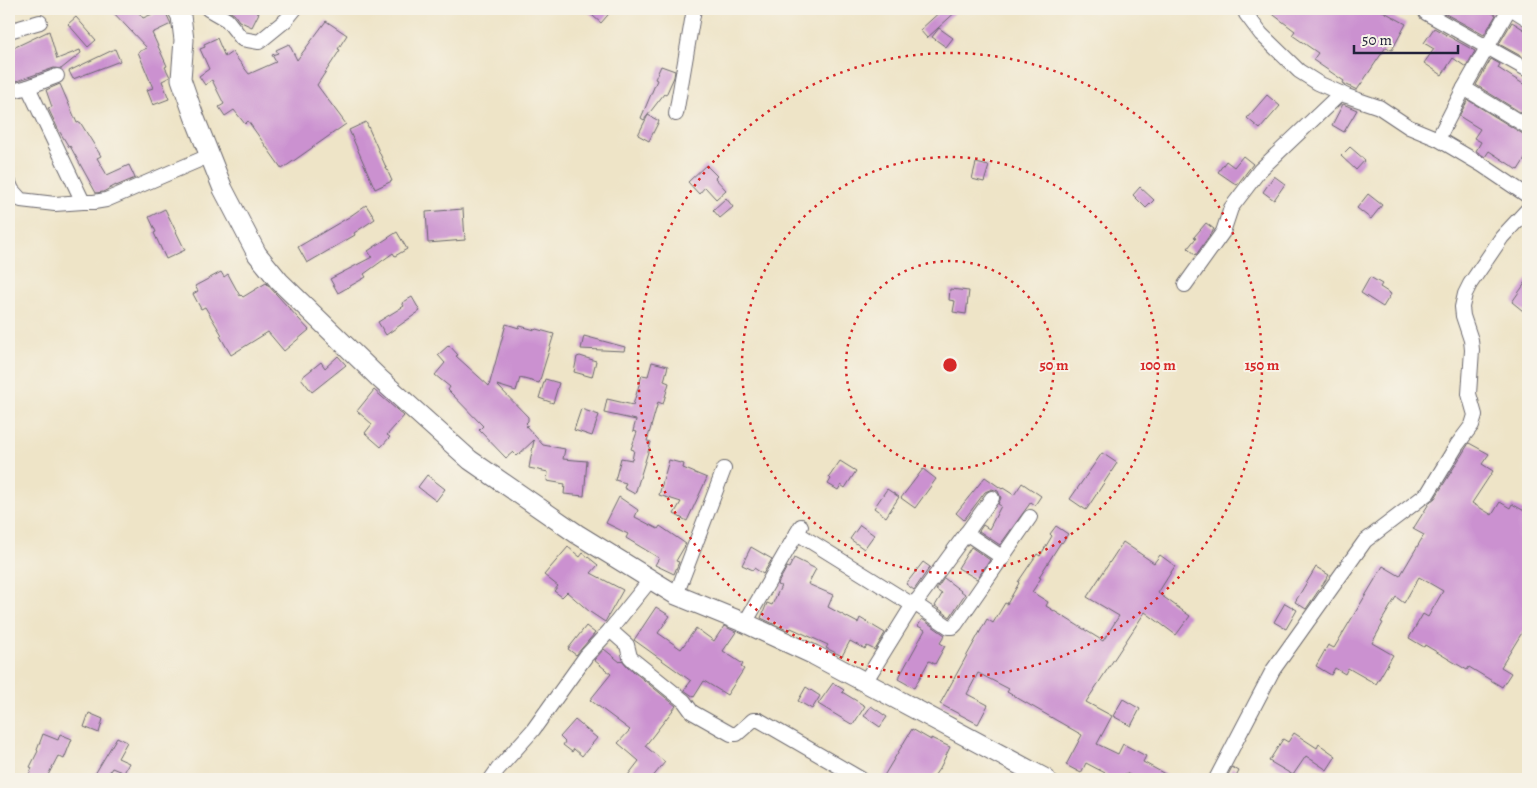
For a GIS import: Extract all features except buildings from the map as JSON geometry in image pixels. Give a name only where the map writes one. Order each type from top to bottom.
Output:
[{"type":"main road","points":[[177,9],[181,16],[184,40],[181,80],[223,189],[257,254],[279,281],[353,353],[470,460],[576,534],[676,595],[745,622],[814,655],[1046,779]]},
{"type":"street","points":[[208,9],[227,20],[242,39],[259,42],[286,20],[295,9]]},
{"type":"street","points":[[676,114],[694,9]]},
{"type":"street","points":[[1245,9],[1246,14],[1261,34],[1299,71],[1318,83],[1379,107],[1409,128],[1438,139],[1482,165],[1528,196]]},
{"type":"street","points":[[1438,139],[1486,47],[1511,9],[1528,19]]},
{"type":"street","points":[[1426,13],[1528,70]]},
{"type":"street","points":[[9,31],[40,22]]},
{"type":"street","points":[[9,92],[57,76]]},
{"type":"street","points":[[28,87],[83,202]]},
{"type":"street","points":[[1464,88],[1528,127]]},
{"type":"street","points":[[1185,285],[1223,232],[1231,208],[1260,170],[1341,93]]},
{"type":"street","points":[[9,183],[12,190],[21,200],[55,204],[94,202],[106,200],[211,155]]},
{"type":"street","points":[[1216,779],[1273,670],[1365,541],[1428,493],[1456,445],[1474,422],[1475,415],[1469,394],[1471,340],[1463,316],[1462,306],[1465,294],[1502,237],[1528,209]]},
{"type":"street","points":[[676,595],[724,469]]},
{"type":"street","points":[[865,682],[914,603],[992,498]]},
{"type":"street","points":[[745,622],[799,529],[908,602],[914,603],[949,627],[953,627],[1030,517]]},
{"type":"street","points":[[966,533],[1003,558]]},
{"type":"street","points":[[491,779],[533,730],[586,656],[610,630],[651,579]]},
{"type":"street","points":[[610,630],[627,645],[630,657],[684,700],[692,712],[734,734],[739,732],[750,721],[759,720],[861,779]]}]
